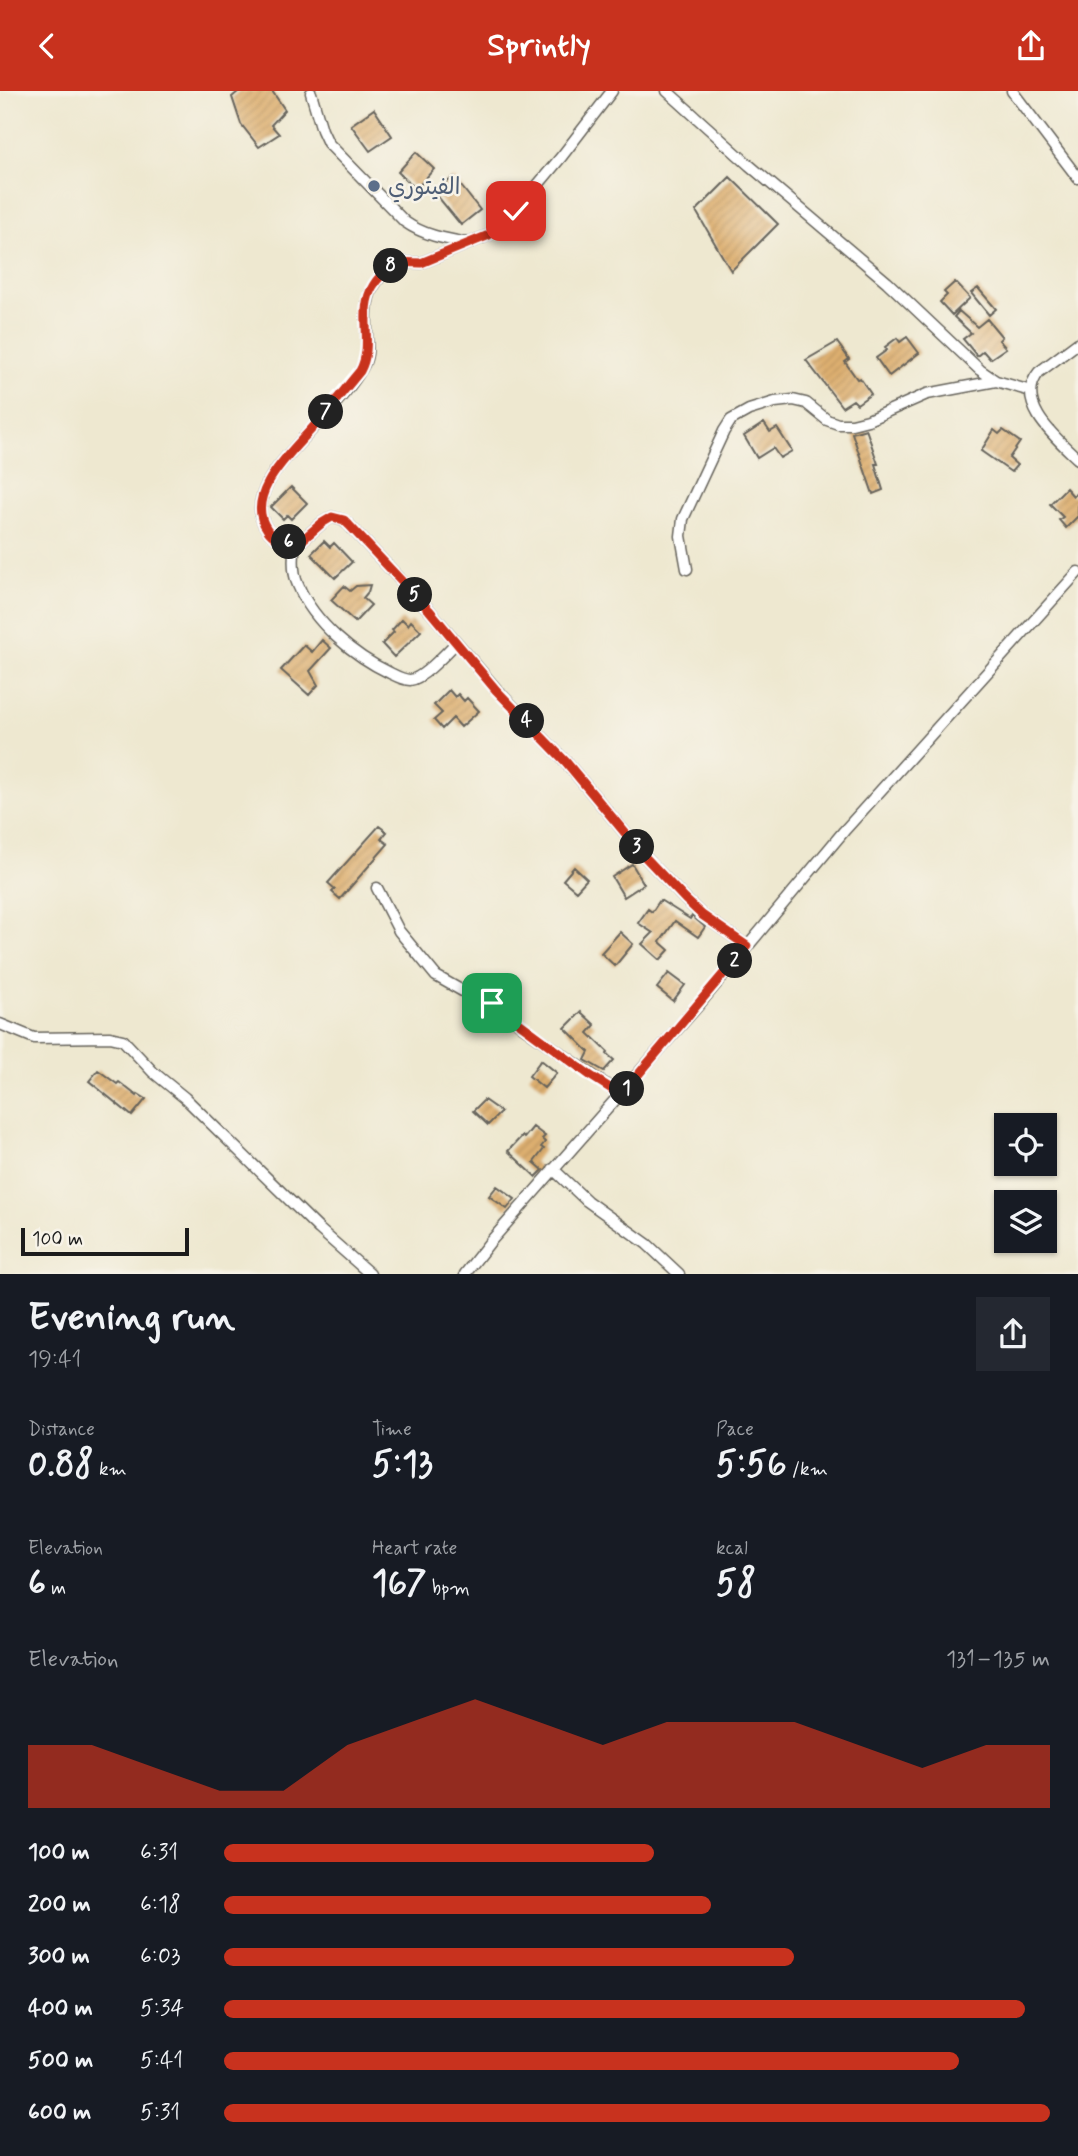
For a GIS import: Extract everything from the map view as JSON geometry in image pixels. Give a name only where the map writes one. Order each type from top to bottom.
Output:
[{"type":"street","points":[[612,91],[516,211],[489,235],[421,263],[395,262],[373,285],[368,297],[366,361],[271,478],[260,502],[261,516],[271,535],[295,543],[305,539],[326,519],[332,517],[344,520],[429,610],[496,690],[566,762],[646,858],[702,915],[747,946]]},
{"type":"street","points":[[667,91],[749,165],[887,282],[980,370],[996,381],[1031,391]]},
{"type":"street","points":[[1012,91],[1078,178]]},
{"type":"street","points":[[311,93],[328,143],[405,222],[418,232],[469,243]]},
{"type":"street","points":[[1078,343],[1039,372],[1032,382],[1031,391],[1031,401],[1037,414],[1078,459]]},
{"type":"street","points":[[687,569],[681,536],[682,519],[731,419],[775,402],[793,400],[806,403],[827,420],[838,424],[852,424],[926,394],[996,381]]},
{"type":"street","points":[[295,543],[296,582],[306,600],[337,636],[369,661],[399,677],[414,679],[456,643]]},
{"type":"street","points":[[465,1274],[553,1169],[621,1095],[844,831],[1078,572]]},
{"type":"street","points":[[377,888],[399,931],[436,976],[466,993],[488,999],[532,1034],[621,1095]]},
{"type":"street","points":[[0,1024],[34,1038],[110,1037],[122,1040],[153,1072],[192,1104],[319,1230],[370,1274]]},
{"type":"street","points":[[553,1169],[587,1201],[647,1244],[679,1274]]},
{"type":"building","points":[[239,91],[272,91],[285,110],[271,125],[279,134],[259,147],[241,124],[232,97]]},
{"type":"building","points":[[374,109],[392,136],[370,151],[351,125]]},
{"type":"building","points":[[416,152],[434,169],[416,189],[398,172]]},
{"type":"building","points":[[454,177],[480,210],[461,225],[434,192]]},
{"type":"building","points":[[730,177],[778,224],[731,271],[696,211]]},
{"type":"building","points":[[955,282],[970,298],[952,315],[940,302],[947,295],[944,292]]},
{"type":"building","points":[[978,288],[996,309],[989,315],[971,293]]},
{"type":"building","points":[[959,311],[977,327],[987,319],[1002,337],[999,340],[1006,348],[990,359],[983,351],[977,356],[963,339],[971,333],[954,317]]},
{"type":"building","points":[[907,337],[919,353],[889,376],[876,358],[897,338],[900,342]]},
{"type":"building","points":[[837,342],[849,359],[845,362],[871,394],[857,404],[853,400],[842,407],[806,360]]},
{"type":"building","points":[[764,423],[770,432],[777,428],[792,451],[780,458],[773,448],[757,458],[744,436]]},
{"type":"building","points":[[866,429],[878,464],[875,464],[883,490],[873,494],[852,433]]},
{"type":"building","points":[[994,430],[999,434],[1003,430],[1020,442],[1009,458],[1017,465],[1011,472],[981,451]]},
{"type":"building","points":[[291,487],[307,503],[291,519],[287,515],[283,519],[271,507]]},
{"type":"building","points":[[1066,488],[1073,496],[1078,492],[1078,516],[1066,528],[1059,520],[1063,517],[1050,504]]},
{"type":"building","points":[[324,541],[330,547],[334,543],[352,562],[335,578],[311,554]]},
{"type":"building","points":[[370,585],[363,598],[371,605],[355,622],[331,600],[344,586],[350,591],[356,586]]},
{"type":"building","points":[[402,619],[408,625],[411,621],[421,631],[394,657],[382,644]]},
{"type":"building","points":[[322,640],[331,648],[310,671],[318,685],[309,695],[281,670],[304,645],[312,652]]},
{"type":"building","points":[[449,690],[464,701],[467,698],[479,711],[461,727],[453,718],[442,729],[434,720],[442,713],[434,705]]},
{"type":"building","points":[[379,826],[387,832],[381,839],[388,844],[340,899],[332,892],[335,889],[328,883]]},
{"type":"building","points":[[632,864],[644,884],[624,897],[612,877]]},
{"type":"building","points":[[574,867],[587,879],[576,891],[563,880]]},
{"type":"building","points":[[660,900],[690,919],[692,916],[705,927],[698,937],[675,921],[660,942],[669,950],[660,960],[642,944],[653,933],[638,923],[648,909],[652,912]]},
{"type":"building","points":[[620,932],[633,944],[615,966],[601,953]]},
{"type":"building","points":[[669,973],[685,985],[673,1001],[657,988]]},
{"type":"building","points":[[581,1012],[595,1025],[588,1033],[614,1060],[604,1071],[585,1060],[589,1052],[565,1028]]},
{"type":"building","points":[[541,1060],[557,1073],[544,1088],[529,1076]]},
{"type":"building","points":[[98,1070],[117,1084],[119,1082],[137,1096],[138,1094],[146,1099],[132,1116],[89,1081]]},
{"type":"building","points":[[484,1100],[501,1112],[488,1125],[473,1111]]},
{"type":"building","points":[[533,1127],[545,1136],[541,1147],[544,1149],[534,1162],[543,1170],[536,1177],[508,1151]]},
{"type":"building","points":[[497,1186],[515,1199],[507,1209],[489,1196]]},
{"type":"place","name":"الفيتوري","points":[[374,186]]},
{"type":"route","points":[[492,1003],[621,1095],[747,946],[702,915],[646,858],[566,762],[496,690],[429,610],[344,520],[332,517],[326,519],[305,539],[295,543],[271,535],[263,523],[260,502],[271,478],[366,361],[368,297],[373,285],[395,262],[421,263],[489,235],[516,211]]}]
